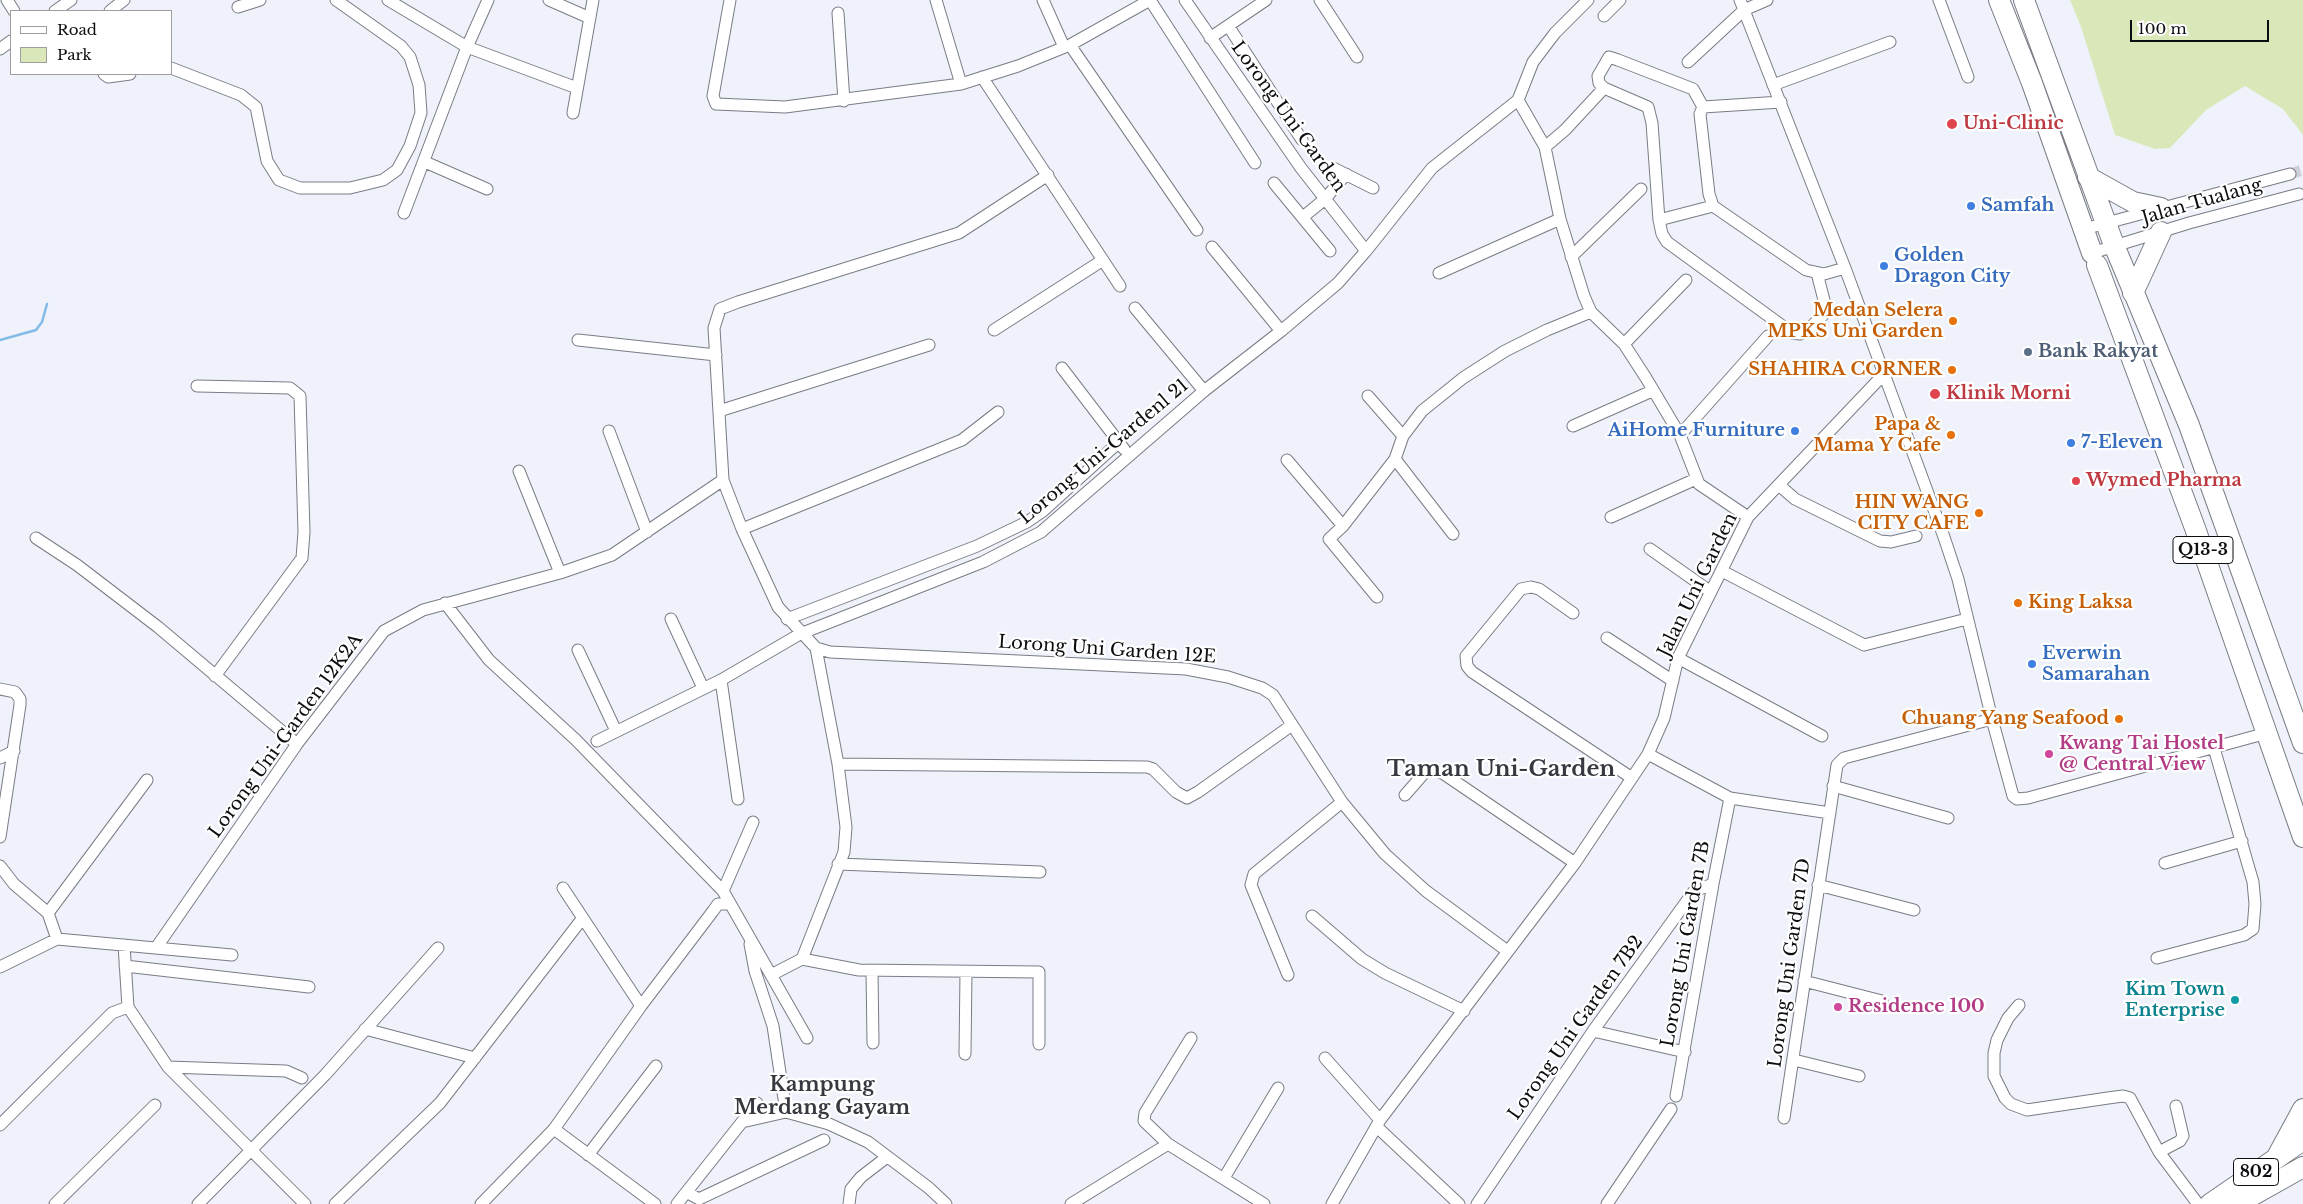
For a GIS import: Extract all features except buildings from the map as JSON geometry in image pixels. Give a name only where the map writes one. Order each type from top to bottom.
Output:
[{"type":"highway","name":"Q13-3","points":[[1999,0],[2032,83],[2195,528],[2303,837]]},
{"type":"highway","name":"Q13-3","points":[[2024,0],[2114,245],[2189,425],[2303,743]]},
{"type":"highway","points":[[2088,177],[2133,202],[2161,208]]},
{"type":"highway","points":[[2133,293],[2161,232]]},
{"type":"highway","points":[[2277,1156],[2303,1109]]},
{"type":"highway","name":"802","points":[[2210,1204],[2277,1156],[2303,1140]]},
{"type":"highway","name":"802","points":[[2237,1204],[2303,1167]]},
{"type":"street","points":[[56,10],[71,0]]},
{"type":"street","points":[[111,10],[124,0]]},
{"type":"street","points":[[238,7],[260,0]]},
{"type":"street","points":[[172,68],[241,95],[256,108],[268,161],[279,180],[300,188],[350,188],[383,180],[397,170],[410,146],[421,113],[419,85],[410,56],[401,46],[336,0]]},
{"type":"street","points":[[388,0],[466,48],[577,88]]},
{"type":"street","points":[[404,213],[425,162],[466,48],[488,0]]},
{"type":"street","points":[[549,0],[590,18]]},
{"type":"street","points":[[573,113],[593,0]]},
{"type":"street","points":[[730,0],[713,96],[716,104],[785,107],[844,101],[961,84],[1018,66],[1067,46],[1150,0],[1255,164]]},
{"type":"street","points":[[936,0],[961,84]]},
{"type":"street","points":[[1043,0],[1067,46],[1197,230]]},
{"type":"street","name":"Lorong Uni Garden","points":[[1185,0],[1301,168],[1366,251]]},
{"type":"street","points":[[1210,38],[1229,27],[1266,0]]},
{"type":"street","points":[[1320,0],[1357,57]]},
{"type":"street","points":[[1604,16],[1620,0]]},
{"type":"street","points":[[1688,62],[1742,5],[1767,0]]},
{"type":"street","points":[[1940,0],[1968,77]]},
{"type":"street","points":[[1585,1],[1555,33],[1533,62],[1518,100],[1545,147],[1560,219],[1571,257],[1592,312],[1624,344],[1680,435],[1696,479],[1702,488],[1748,517]]},
{"type":"street","points":[[1742,5],[1846,268],[1944,537],[2011,791],[2017,799],[2028,798],[2267,733]]},
{"type":"street","points":[[838,13],[844,101]]},
{"type":"street","points":[[1229,27],[1302,140]]},
{"type":"street","points":[[1773,85],[1890,42]]},
{"type":"street","points":[[1818,273],[1825,304],[1823,315],[1807,331],[1800,334],[1792,333],[1668,242],[1662,234],[1659,220],[1652,123],[1648,107],[1604,88],[1599,83],[1598,76],[1609,57],[1694,89],[1703,106],[1700,114],[1709,194],[1713,206],[1806,270],[1818,273],[1846,268]]},
{"type":"street","points":[[105,75],[108,77],[123,75]]},
{"type":"street","points":[[982,77],[1120,286]]},
{"type":"street","points":[[1545,147],[1565,130],[1604,88]]},
{"type":"street","name":"Lorong Uni-Gardenl 21","points":[[597,741],[721,680],[800,634],[983,562],[1041,532],[1204,392],[1338,283],[1432,168],[1518,100]]},
{"type":"street","points":[[1703,106],[1781,102]]},
{"type":"street","points":[[425,162],[487,189]]},
{"type":"street","points":[[1333,168],[1373,188]]},
{"type":"street","points":[[1302,217],[1325,199],[1346,174]]},
{"type":"street","name":"Jalan Tualang","points":[[2084,229],[2290,174]]},
{"type":"street","points":[[802,959],[844,852],[846,827],[838,764],[816,648],[800,634],[778,607],[742,528],[723,480],[714,328],[720,309],[958,233],[1048,175]]},
{"type":"street","points":[[1274,183],[1330,251]]},
{"type":"street","points":[[1571,257],[1641,189]]},
{"type":"street","name":"Jalan Tualang","points":[[2095,259],[2114,245],[2299,194]]},
{"type":"street","points":[[1659,220],[1713,206]]},
{"type":"street","points":[[1439,273],[1560,219]]},
{"type":"street","points":[[1212,247],[1281,331]]},
{"type":"street","points":[[994,330],[1103,260]]},
{"type":"street","points":[[1624,344],[1686,280]]},
{"type":"street","points":[[1135,308],[1204,392]]},
{"type":"street","points":[[1377,597],[1329,540],[1343,526],[1395,459],[1403,436],[1422,411],[1463,378],[1505,351],[1547,330],[1592,312]]},
{"type":"street","points":[[1680,435],[1768,336]]},
{"type":"street","points":[[578,340],[716,354]]},
{"type":"street","points":[[719,411],[929,345]]},
{"type":"street","points":[[1062,368],[1118,443],[1130,456]]},
{"type":"street","name":"Jalan Uni Garden","points":[[1332,1204],[1378,1124],[1464,1010],[1506,950],[1575,863],[1648,754],[1664,718],[1678,658],[1748,517],[1780,486],[1885,373]]},
{"type":"street","points":[[197,386],[290,388],[300,396],[304,532],[302,558],[215,676]]},
{"type":"street","points":[[1573,426],[1652,391]]},
{"type":"street","points":[[1368,396],[1403,436]]},
{"type":"street","points":[[742,528],[962,440],[998,412]]},
{"type":"street","points":[[609,431],[647,532]]},
{"type":"street","points":[[787,619],[977,546],[1020,526],[1043,511],[1118,443]]},
{"type":"street","points":[[1395,459],[1454,534]]},
{"type":"street","points":[[1287,460],[1343,526]]},
{"type":"street","points":[[520,471],[560,573]]},
{"type":"street","points":[[1611,517],[1696,479]]},
{"type":"street","name":"Lorong Uni-Garden 12K2A","points":[[156,948],[297,744],[384,631],[423,610],[560,573],[612,555],[723,480]]},
{"type":"street","points":[[1780,486],[1795,499],[1880,541],[1891,542],[1916,536]]},
{"type":"street","points":[[36,538],[77,565],[143,616],[297,744]]},
{"type":"street","points":[[977,546],[983,562]]},
{"type":"street","points":[[1650,549],[1711,592]]},
{"type":"street","points":[[1722,571],[1864,645],[1967,619]]},
{"type":"street","points":[[1573,613],[1538,589],[1531,587],[1521,589],[1466,656],[1466,666],[1632,778]]},
{"type":"street","points":[[445,603],[489,660],[589,753],[723,891],[807,1038]]},
{"type":"street","points":[[671,619],[703,688]]},
{"type":"street","points":[[1607,638],[1673,680]]},
{"type":"street","name":"Lorong Uni Garden 12E","points":[[816,648],[830,652],[1186,670],[1228,677],[1262,688],[1273,695],[1292,725]]},
{"type":"street","points":[[578,650],[616,731]]},
{"type":"street","points":[[1678,658],[1822,736]]},
{"type":"street","points":[[721,680],[738,799]]},
{"type":"street","points":[[0,689],[15,692],[20,699],[14,751],[0,837]]},
{"type":"street","name":"Lorong Uni Garden 7D","points":[[1784,1118],[1837,765],[1844,758],[1992,719]]},
{"type":"street","points":[[838,764],[1147,766],[1153,769],[1176,792],[1186,798],[1198,792],[1292,725],[1342,802],[1385,854],[1426,891],[1506,950]]},
{"type":"street","points":[[2156,958],[2244,935],[2253,929],[2255,904],[2253,882],[2214,748]]},
{"type":"street","points":[[0,758],[14,751]]},
{"type":"street","points":[[1648,754],[1730,798],[1830,813]]},
{"type":"street","points":[[0,765],[11,771]]},
{"type":"street","points":[[1404,795],[1426,772],[1435,770],[1444,774],[1575,863]]},
{"type":"street","points":[[48,912],[147,780]]},
{"type":"street","points":[[1833,786],[1948,818]]},
{"type":"street","name":"Lorong Uni Garden 7B","points":[[1676,1096],[1730,798]]},
{"type":"street","points":[[1288,975],[1251,885],[1254,874],[1342,802]]},
{"type":"street","points":[[723,891],[753,822]]},
{"type":"street","points":[[2165,863],[2242,841]]},
{"type":"street","points":[[838,864],[1040,872]]},
{"type":"street","points":[[0,866],[14,884],[48,912],[58,939]]},
{"type":"street","name":"Lorong Uni Garden 7B2","points":[[1477,1204],[1593,1031],[1694,891],[1713,884]]},
{"type":"street","points":[[1818,885],[1914,910]]},
{"type":"street","points":[[563,888],[641,1006]]},
{"type":"street","points":[[481,1204],[554,1129],[641,1006],[718,904],[730,904]]},
{"type":"street","points":[[1312,916],[1362,959],[1378,969],[1464,1010]]},
{"type":"street","points":[[335,1204],[440,1103],[582,919]]},
{"type":"street","points":[[748,935],[755,971],[773,1026],[786,1112]]},
{"type":"street","points":[[0,967],[58,939],[232,955]]},
{"type":"street","points":[[124,945],[128,1007],[168,1067],[305,1204]]},
{"type":"street","points":[[198,1204],[325,1075],[438,948]]},
{"type":"street","points":[[771,975],[802,959],[839,967],[872,970],[1039,972],[1039,1044]]},
{"type":"street","points":[[125,966],[310,987]]},
{"type":"street","points":[[872,970],[873,1042]]},
{"type":"street","points":[[965,1054],[966,972]]},
{"type":"street","points":[[1804,981],[1882,1001]]},
{"type":"street","points":[[2018,1005],[1996,1040],[1994,1053],[1994,1076],[2005,1098],[2011,1104],[2027,1110],[2122,1096],[2130,1098],[2160,1152],[2198,1204]]},
{"type":"street","points":[[0,1125],[112,1013],[128,1007]]},
{"type":"street","points":[[365,1030],[475,1058]]},
{"type":"street","points":[[1593,1031],[1685,1052]]},
{"type":"street","points":[[1190,1038],[1145,1113],[1144,1121],[1168,1144],[1264,1204]]},
{"type":"street","points":[[1325,1058],[1378,1124],[1456,1203]]},
{"type":"street","points":[[1794,1060],[1859,1076]]},
{"type":"street","points":[[588,1155],[656,1066]]},
{"type":"street","points":[[168,1067],[286,1071],[302,1078]]},
{"type":"street","points":[[1224,1178],[1278,1088]]},
{"type":"street","points":[[677,1204],[688,1193],[757,1103]]},
{"type":"street","points":[[55,1204],[155,1105]]},
{"type":"street","points":[[2160,1152],[2180,1141],[2183,1136],[2176,1106]]},
{"type":"street","points":[[1606,1204],[1670,1109]]},
{"type":"street","points":[[742,1122],[786,1112],[829,1124],[868,1142],[946,1204]]},
{"type":"street","points":[[554,1129],[655,1204]]},
{"type":"street","points":[[688,1193],[699,1199],[824,1140]]},
{"type":"street","points":[[1077,1203],[1168,1144]]},
{"type":"street","points":[[850,1204],[851,1189],[861,1177],[887,1156]]},
{"type":"green space","points":[[2070,0],[2303,0],[2303,135],[2283,109],[2245,86],[2206,110],[2170,148],[2155,149],[2115,135],[2081,27]]},
{"type":"waterway","points":[[0,340],[36,330],[42,322],[47,304]]},
{"type":"tunnel","points":[[2290,174],[2303,170]]},
{"type":"place","name":"Uni-Clinic","points":[[1952,124]]},
{"type":"place","name":"Samfah","points":[[1971,206]]},
{"type":"place","name":"Golden Dragon City","points":[[1884,266]]},
{"type":"place","name":"Medan Selera MPKS Uni Garden","points":[[1953,321]]},
{"type":"place","name":"Bank Rakyat","points":[[2028,352]]},
{"type":"place","name":"SHAHIRA CORNER","points":[[1952,370]]},
{"type":"place","name":"Klinik Morni","points":[[1935,394]]},
{"type":"place","name":"AiHome Furniture","points":[[1795,431]]},
{"type":"place","name":"Papa & Mama Y Cafe","points":[[1951,435]]},
{"type":"place","name":"7-Eleven","points":[[2071,443]]},
{"type":"place","name":"Wymed Pharma","points":[[2076,481]]},
{"type":"place","name":"HIN WANG CITY CAFE","points":[[1979,513]]},
{"type":"place","name":"King Laksa","points":[[2018,603]]},
{"type":"place","name":"Everwin Samarahan","points":[[2032,664]]},
{"type":"place","name":"Chuang Yang Seafood","points":[[2119,719]]},
{"type":"place","name":"Kwang Tai Hostel @ Central View","points":[[2049,754]]},
{"type":"place","name":"Kim Town Enterprise","points":[[2235,1000]]},
{"type":"place","name":"Residence 100","points":[[1838,1007]]},
{"type":"district","name":"Taman Uni-Garden","points":[[1501,770]]},
{"type":"district","name":"Kampung Merdang Gayam","points":[[822,1096]]}]
